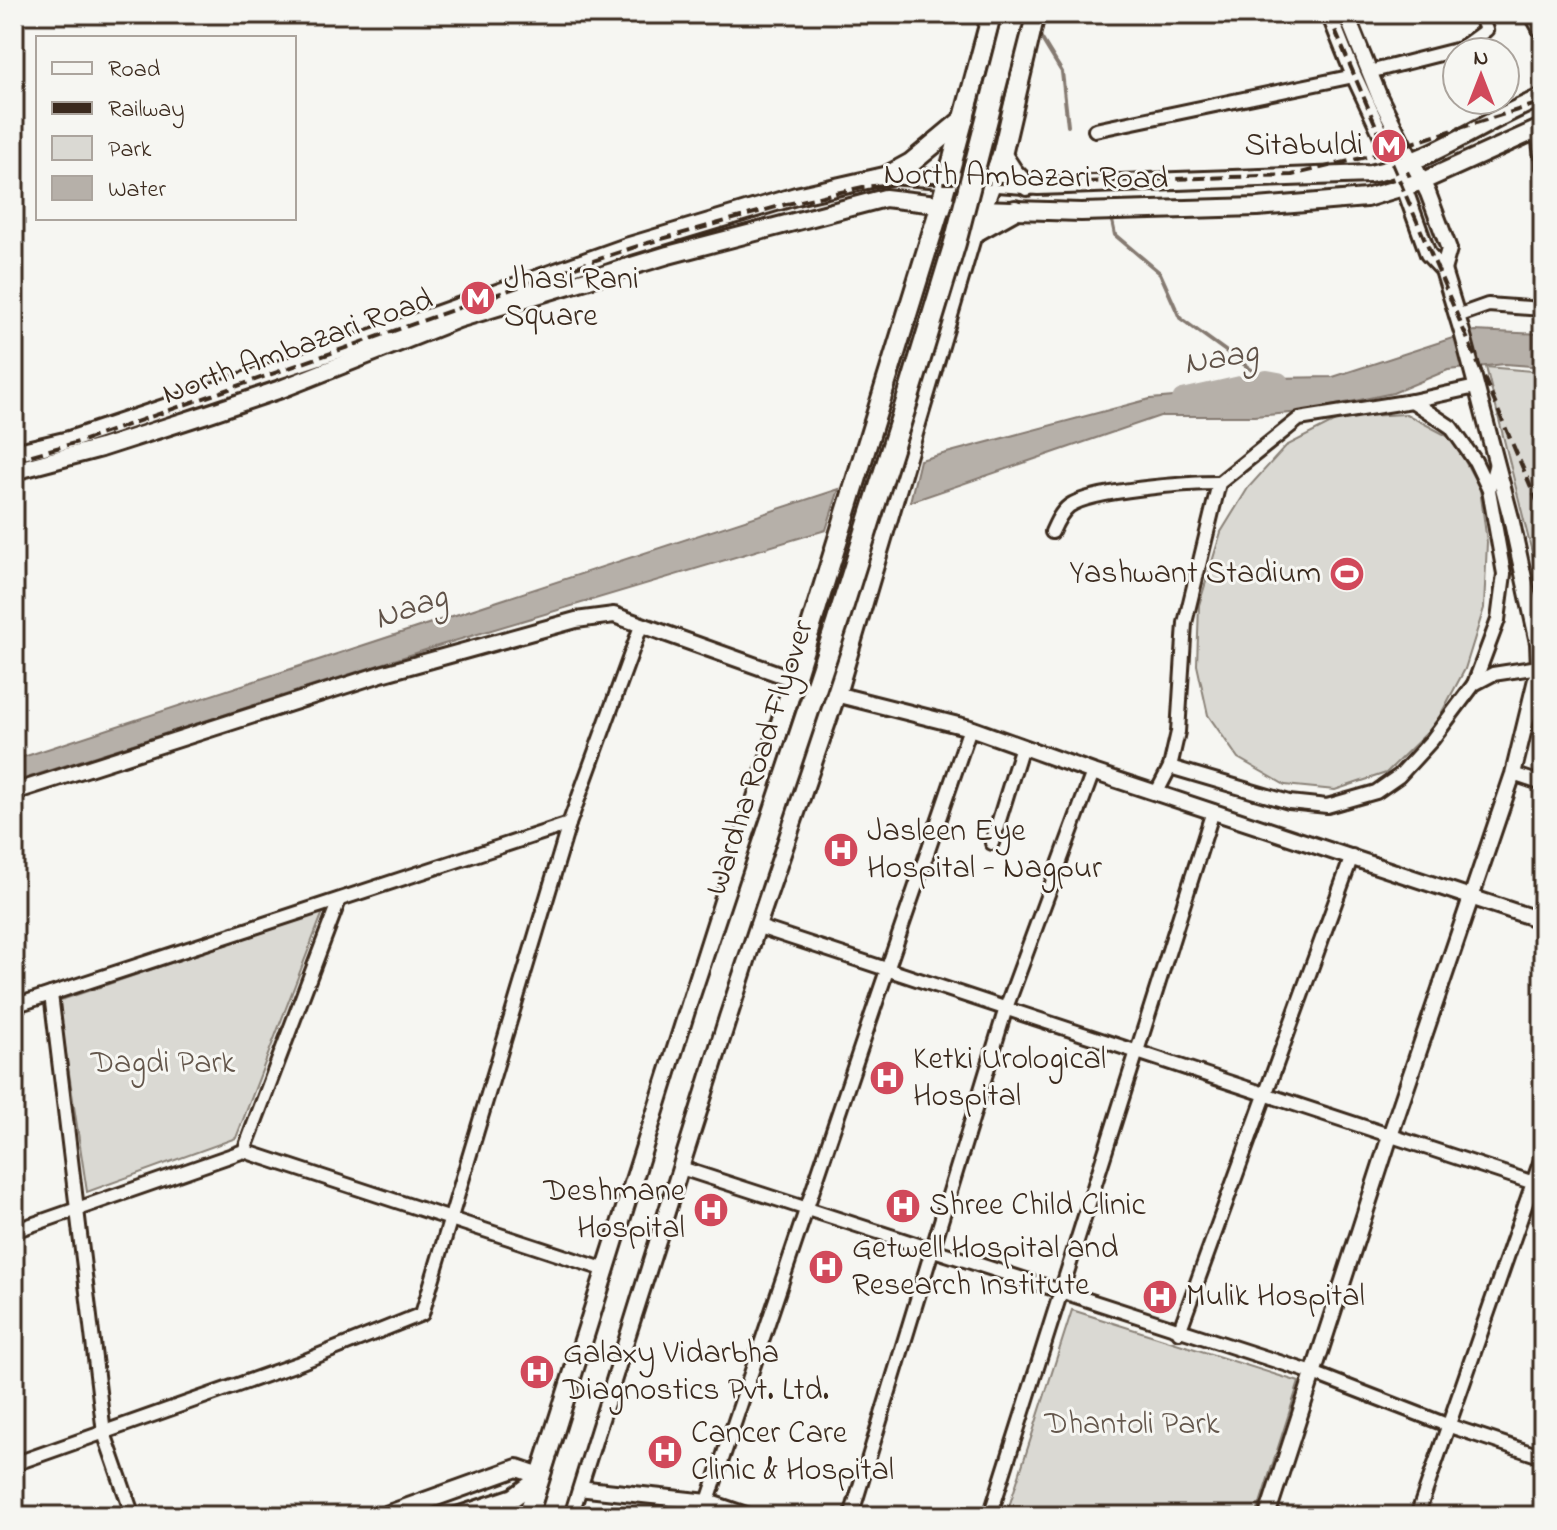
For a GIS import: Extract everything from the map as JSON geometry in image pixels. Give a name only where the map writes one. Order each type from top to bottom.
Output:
[{"type":"highway","name":"Wardha Road Flyover","points":[[539,1516],[847,549],[950,214],[1002,14]]},
{"type":"highway","name":"Wardha Road Flyover","points":[[551,1516],[708,1011],[837,624],[907,401],[955,243],[1014,14]]},
{"type":"main road","points":[[528,1516],[794,679],[940,206],[992,14]]},
{"type":"main road","points":[[568,1516],[756,926],[835,694],[972,234],[1002,155],[1035,14]]},
{"type":"main road","name":"North Ambazari Road","points":[[14,453],[69,440],[337,350],[626,247],[796,196],[889,175],[1027,186],[1370,174],[1414,163],[1509,111],[1543,97]]},
{"type":"main road","points":[[889,175],[911,163],[965,118]]},
{"type":"main road","name":"North Ambazari Road","points":[[14,471],[101,448],[281,389],[458,319],[668,255],[885,198],[980,209],[1081,212],[1257,207],[1366,198],[1423,181],[1540,128]]},
{"type":"main road","points":[[1002,155],[1027,186]]},
{"type":"main road","points":[[972,234],[1015,210]]},
{"type":"main road","points":[[626,247],[633,266]]},
{"type":"main road","points":[[383,1516],[517,1468],[578,1488]]},
{"type":"main road","points":[[457,1516],[514,1497],[540,1478]]},
{"type":"street","points":[[1267,1516],[1390,1136],[1513,774],[1539,667],[1540,644],[1496,462],[1443,270],[1428,254],[1397,168],[1329,14]]},
{"type":"street","points":[[1346,14],[1380,98],[1423,181],[1449,249],[1443,270]]},
{"type":"street","points":[[1369,72],[1460,49],[1486,30],[1480,14]]},
{"type":"street","points":[[1531,14],[1543,36]]},
{"type":"street","points":[[1095,130],[1354,76]]},
{"type":"street","points":[[1540,128],[1543,168]]},
{"type":"street","points":[[1457,316],[1488,305],[1543,309]]},
{"type":"street","points":[[1052,532],[1065,508],[1075,502],[1128,490],[1219,483],[1299,419],[1412,401],[1475,383]]},
{"type":"street","points":[[1170,767],[1289,802],[1327,806],[1376,792],[1399,776],[1432,740],[1474,684],[1498,620],[1504,574],[1489,490],[1475,461],[1451,427],[1412,401]]},
{"type":"street","points":[[1489,490],[1496,462]]},
{"type":"street","points":[[1157,792],[1170,767],[1178,732],[1185,623],[1219,483]]},
{"type":"street","points":[[14,792],[381,674],[576,620],[614,615],[835,694],[970,728],[1093,772],[1543,921]]},
{"type":"street","points":[[14,1464],[297,1364],[422,1314],[569,824],[641,626]]},
{"type":"street","points":[[1474,684],[1493,674],[1539,667]]},
{"type":"street","points":[[706,1509],[886,969],[970,728]]},
{"type":"street","points":[[992,843],[1022,746]]},
{"type":"street","points":[[851,1516],[1006,1008],[1093,772]]},
{"type":"street","points":[[1513,774],[1543,784]]},
{"type":"street","points":[[990,1516],[1213,811]]},
{"type":"street","points":[[14,1006],[569,824]]},
{"type":"street","points":[[1179,1332],[1352,856]]},
{"type":"street","points":[[244,1151],[339,900]]},
{"type":"street","points":[[756,926],[1539,1184]]},
{"type":"street","points":[[51,994],[104,1433],[133,1516]]},
{"type":"street","points":[[14,1231],[244,1151],[606,1270]]},
{"type":"street","points":[[1417,1516],[1447,1425],[1539,1184],[1543,1154]]},
{"type":"street","points":[[681,1168],[1313,1373],[1447,1425],[1543,1457]]},
{"type":"street","points":[[578,1488],[749,1516]]},
{"type":"green space","points":[[1486,367],[1543,372],[1543,597]]},
{"type":"green space","name":"Yashwant Stadium","points":[[1406,414],[1453,439],[1480,489],[1487,542],[1484,608],[1465,669],[1435,725],[1386,773],[1335,790],[1285,785],[1238,758],[1208,715],[1197,665],[1199,605],[1221,532],[1248,488],[1286,446],[1343,417]]},
{"type":"green space","name":"Dagdi Park","points":[[323,912],[236,1138],[87,1192],[58,1001]]},
{"type":"green space","name":"Dhantoli Park","points":[[1072,1310],[1299,1382],[1256,1516],[1006,1516]]},
{"type":"water","points":[[1474,331],[1543,334],[1543,367],[1505,364],[1448,370],[1393,393],[1302,412],[1254,416],[1160,416],[910,502],[920,460],[1150,399],[1221,393],[1272,378],[1333,377]]},
{"type":"water","points":[[839,489],[826,530],[441,645],[14,782],[14,760]]},
{"type":"waterway","points":[[1040,36],[1062,72],[1068,126]]},
{"type":"waterway","points":[[1111,216],[1115,235],[1160,273],[1180,318],[1267,381]]},
{"type":"waterway","name":"Naag","points":[[1183,400],[1267,381],[1278,383]]},
{"type":"railway","points":[[1328,14],[1543,515]]},
{"type":"railway","points":[[14,460],[85,440],[644,244],[787,204],[863,187],[908,183],[1053,183],[1292,175],[1374,155],[1543,102]]},
{"type":"place","name":"Sitabuldi","points":[[1389,146]]},
{"type":"place","name":"Jhasi Rani Square","points":[[478,298]]},
{"type":"place","name":"Yashwant Stadium","points":[[1347,574]]},
{"type":"place","name":"Jasleen Eye Hospital - Nagpur","points":[[841,850]]},
{"type":"place","name":"Ketki Urological Hospital","points":[[887,1078]]},
{"type":"place","name":"Shree Child Clinic","points":[[903,1206]]},
{"type":"place","name":"Deshmane Hospital","points":[[711,1210]]},
{"type":"place","name":"Getwell Hospital and Research Institute","points":[[826,1267]]},
{"type":"place","name":"Mulik Hospital","points":[[1160,1297]]},
{"type":"place","name":"Galaxy Vidarbha Diagnostics Pvt. Ltd.","points":[[537,1372]]},
{"type":"place","name":"Cancer Care Clinic & Hospital","points":[[665,1452]]}]
